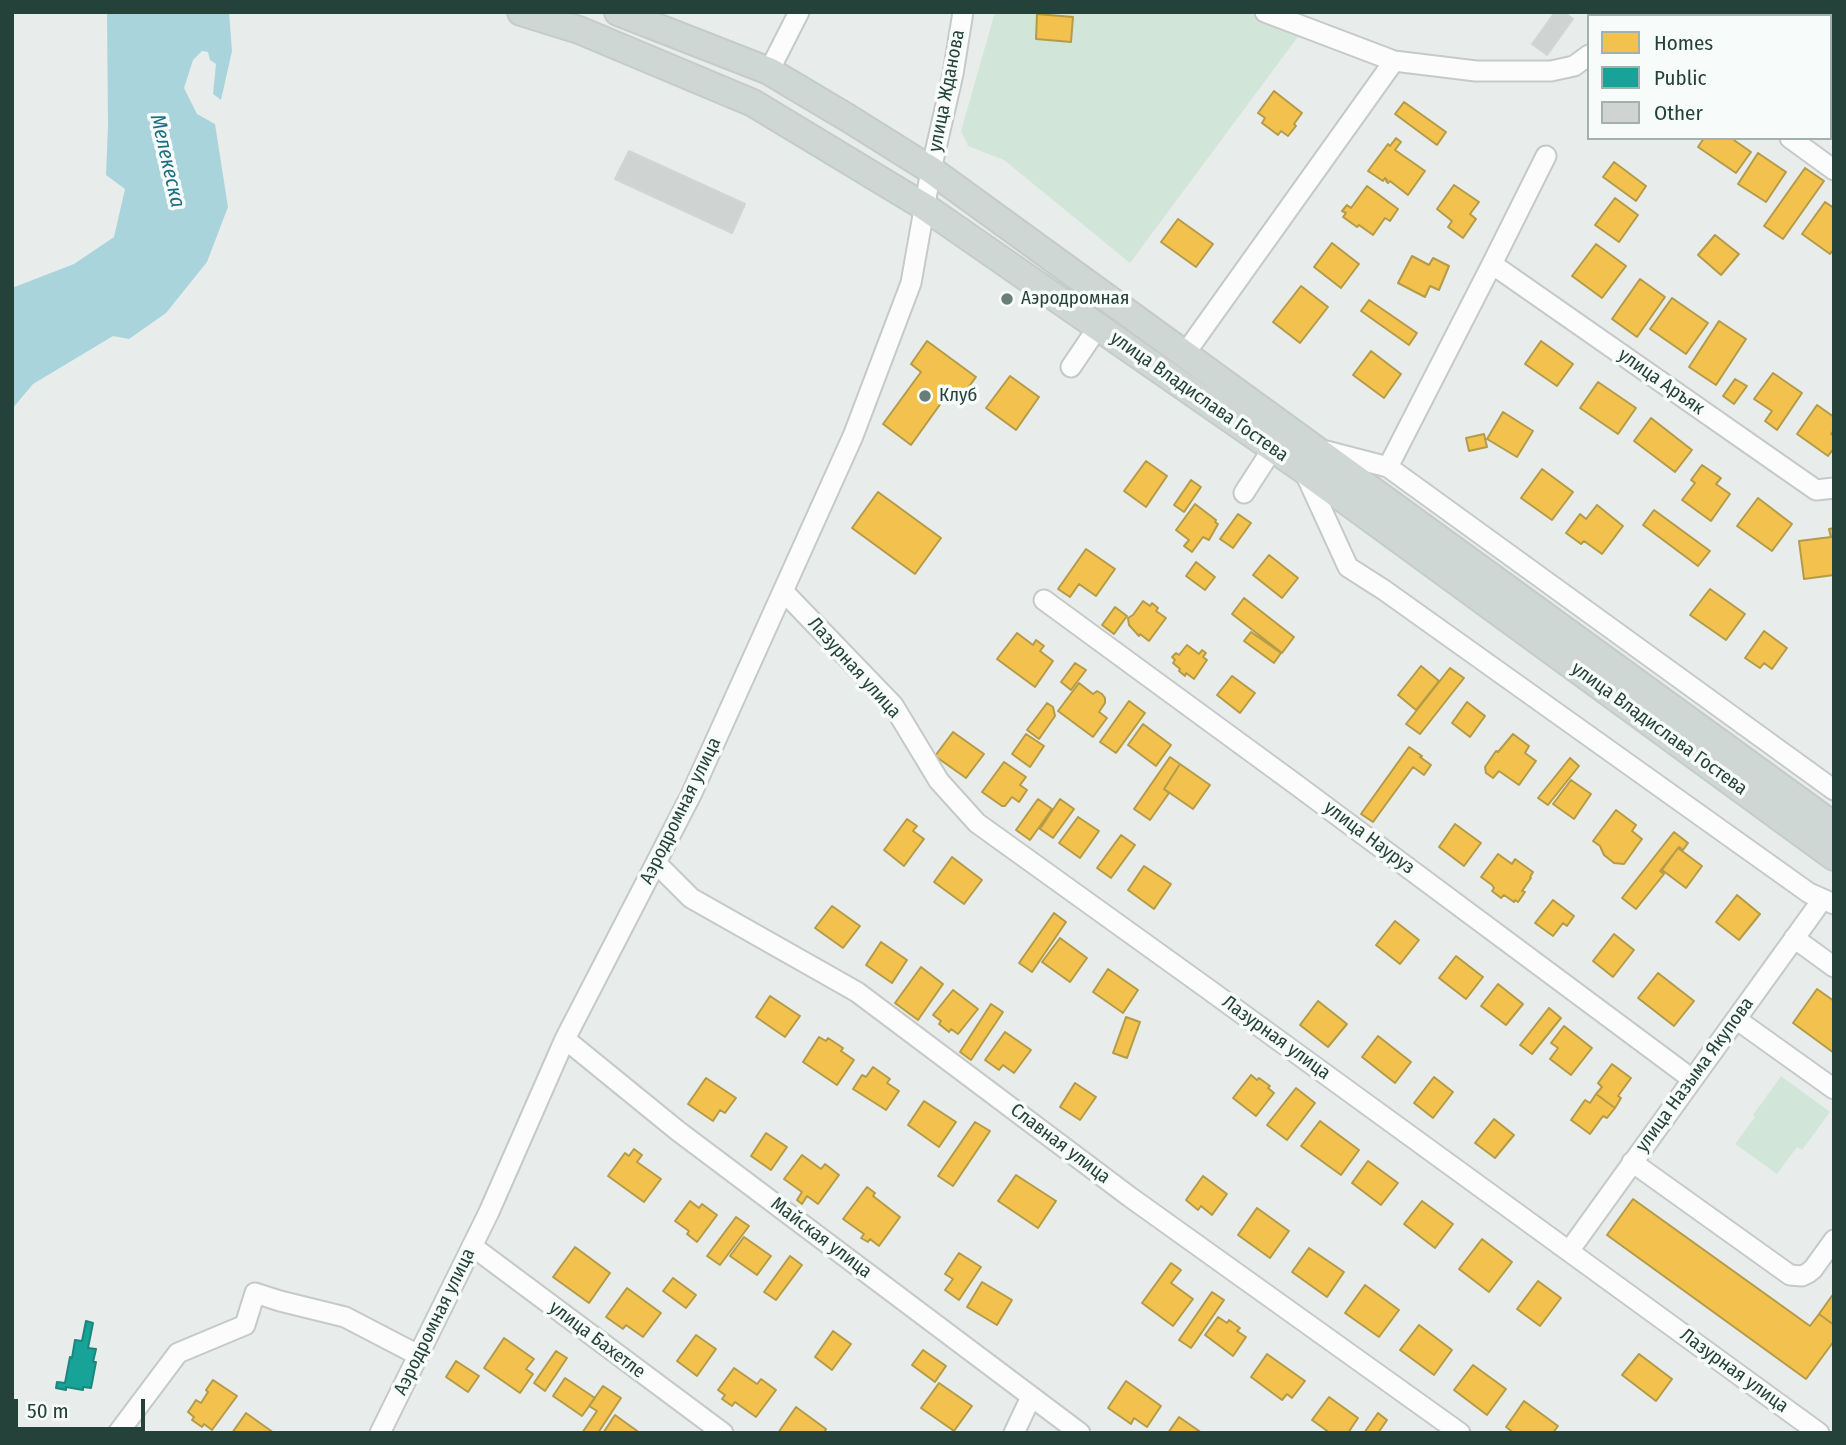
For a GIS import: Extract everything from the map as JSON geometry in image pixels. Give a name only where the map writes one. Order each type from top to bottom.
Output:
[{"type":"main road","name":"улица Владислава Гостева","points":[[521,12],[579,30],[753,103],[925,207],[1273,449],[1308,459],[1834,826]]},
{"type":"main road","name":"улица Владислава Гостева","points":[[618,12],[769,71],[931,170],[1184,355],[1308,459],[1834,856]]},
{"type":"street","points":[[769,71],[799,12]]},
{"type":"street","name":"улица Жданова","points":[[931,170],[953,74],[963,12]]},
{"type":"street","points":[[1265,12],[1394,61],[1476,71],[1550,71],[1574,66],[1587,56]]},
{"type":"street","points":[[1184,355],[1394,61]]},
{"type":"street","points":[[1793,140],[1834,170]]},
{"type":"street","points":[[1388,467],[1546,156]]},
{"type":"street","name":"Аэродромная улица","points":[[380,1433],[489,1212],[565,1039],[691,795],[853,436],[911,283],[931,170]]},
{"type":"street","name":"улица Аръяк","points":[[1492,264],[1816,490],[1834,488]]},
{"type":"street","points":[[1071,367],[1098,327]]},
{"type":"street","points":[[1244,493],[1273,449]]},
{"type":"street","points":[[1828,902],[1798,885],[1348,567],[1308,459],[1388,467],[1834,790]]},
{"type":"street","name":"Лазурная улица","points":[[783,592],[893,705],[939,781],[977,823],[1819,1433]]},
{"type":"street","name":"улица Науруз","points":[[1044,600],[1692,1079]]},
{"type":"street","name":"Славная улица","points":[[656,863],[691,898],[857,992],[1130,1197],[1460,1433]]},
{"type":"street","name":"улица Назыма Якупова","points":[[1569,1251],[1794,938],[1828,902]]},
{"type":"street","points":[[1794,938],[1834,967]]},
{"type":"street","points":[[1736,1019],[1834,1089]]},
{"type":"street","name":"Майская улица","points":[[565,1039],[678,1131],[1080,1433]]},
{"type":"street","points":[[1632,1163],[1790,1275],[1802,1276],[1808,1273],[1834,1240]]},
{"type":"street","name":"улица Бахетле","points":[[472,1246],[723,1433]]},
{"type":"street","points":[[118,1433],[178,1353],[245,1325],[255,1293],[345,1317],[418,1355]]},
{"type":"street","points":[[1014,1433],[1031,1397]]},
{"type":"green space","points":[[995,12],[1244,12],[1303,30],[1130,263],[1004,160],[968,146],[961,131]]},
{"type":"green space","points":[[1781,1076],[1830,1112],[1802,1150],[1797,1147],[1777,1174],[1735,1144]]},
{"type":"water","name":"Мелекеска","points":[[107,12],[229,12],[232,51],[221,100],[213,94],[216,64],[210,60],[208,52],[202,51],[193,60],[184,88],[197,114],[215,124],[228,207],[207,262],[166,313],[129,339],[113,336],[33,384],[12,409],[12,288],[74,264],[114,237],[125,189],[106,175]]},
{"type":"building: Homes","points":[[1037,14],[1073,17],[1071,42],[1036,39]]},
{"type":"building: Homes","points":[[1274,91],[1302,113],[1288,136],[1281,131],[1278,135],[1262,123],[1265,118],[1258,113]]},
{"type":"building: Homes","points":[[1404,102],[1446,132],[1437,145],[1395,114]]},
{"type":"building: Homes","points":[[1396,138],[1401,142],[1395,150],[1425,171],[1408,195],[1390,181],[1388,183],[1385,178],[1383,181],[1368,171],[1388,144],[1390,146]]},
{"type":"building: Homes","points":[[1703,140],[1734,140],[1751,152],[1736,173],[1698,147]]},
{"type":"building: Homes","points":[[1758,153],[1786,172],[1766,202],[1738,184]]},
{"type":"building: Homes","points":[[1614,162],[1646,186],[1636,201],[1603,177]]},
{"type":"building: Homes","points":[[1805,168],[1824,181],[1783,239],[1764,226]]},
{"type":"building: Homes","points":[[1454,185],[1479,202],[1470,214],[1476,219],[1463,238],[1448,227],[1452,221],[1437,209]]},
{"type":"building: Homes","points":[[1367,186],[1398,209],[1390,221],[1385,218],[1373,235],[1343,217],[1346,213],[1342,211],[1347,205],[1351,208]]},
{"type":"building: Homes","points":[[1615,198],[1638,215],[1619,242],[1595,225]]},
{"type":"building: Homes","points":[[1825,202],[1834,208],[1834,249],[1830,254],[1802,234]]},
{"type":"building: Homes","points":[[1178,219],[1213,244],[1196,267],[1161,242]]},
{"type":"building: Homes","points":[[1715,235],[1739,254],[1721,275],[1698,255]]},
{"type":"building: Homes","points":[[1332,243],[1359,264],[1341,288],[1314,267]]},
{"type":"building: Homes","points":[[1596,244],[1626,266],[1602,298],[1572,276]]},
{"type":"building: Homes","points":[[1412,256],[1429,265],[1433,258],[1449,266],[1439,290],[1430,286],[1425,297],[1398,283]]},
{"type":"building: Homes","points":[[1640,279],[1665,297],[1637,337],[1612,319]]},
{"type":"building: Homes","points":[[1301,286],[1328,307],[1300,343],[1273,322]]},
{"type":"building: Homes","points":[[1672,298],[1708,323],[1686,354],[1650,329]]},
{"type":"building: Homes","points":[[1369,300],[1417,333],[1409,345],[1361,311]]},
{"type":"building: Homes","points":[[1719,321],[1746,339],[1716,385],[1689,367]]},
{"type":"building: Homes","name":"Клуб","points":[[927,341],[976,377],[959,400],[949,392],[911,445],[883,424],[921,372],[911,364]]},
{"type":"building: Homes","points":[[1541,341],[1573,364],[1557,386],[1525,364]]},
{"type":"building: Homes","points":[[1371,351],[1401,374],[1384,398],[1353,375]]},
{"type":"building: Homes","points":[[1773,373],[1802,393],[1777,430],[1765,421],[1772,411],[1754,399]]},
{"type":"building: Homes","points":[[1010,376],[1039,397],[1016,430],[986,408]]},
{"type":"building: Homes","points":[[1735,379],[1747,386],[1734,404],[1723,396]]},
{"type":"building: Homes","points":[[1598,382],[1636,408],[1618,434],[1580,408]]},
{"type":"building: Homes","points":[[1817,405],[1834,417],[1834,430],[1831,434],[1834,436],[1834,448],[1828,456],[1797,434]]},
{"type":"building: Homes","points":[[1503,412],[1533,431],[1517,457],[1487,439]]},
{"type":"building: Homes","points":[[1651,418],[1692,450],[1675,472],[1634,441]]},
{"type":"building: Homes","points":[[1484,434],[1487,447],[1469,451],[1466,438]]},
{"type":"building: Homes","points":[[1146,461],[1167,476],[1146,507],[1124,491]]},
{"type":"building: Homes","points":[[1702,465],[1721,478],[1716,484],[1730,494],[1711,521],[1682,500],[1695,483],[1691,480]]},
{"type":"building: Homes","points":[[1542,469],[1573,492],[1552,520],[1521,498]]},
{"type":"building: Homes","points":[[1191,480],[1201,487],[1184,512],[1174,505]]},
{"type":"building: Homes","points":[[878,492],[941,538],[915,574],[852,528]]},
{"type":"building: Homes","points":[[1758,498],[1792,524],[1772,551],[1737,526]]},
{"type":"building: Homes","points":[[1195,504],[1218,524],[1209,540],[1203,537],[1192,552],[1184,546],[1189,540],[1176,530]]},
{"type":"building: Homes","points":[[1597,505],[1623,526],[1602,554],[1584,541],[1581,544],[1566,533],[1580,514],[1586,519]]},
{"type":"building: Homes","points":[[1654,510],[1710,551],[1698,566],[1643,525]]},
{"type":"building: Homes","points":[[1238,514],[1251,523],[1233,548],[1220,539]]},
{"type":"building: Homes","points":[[1834,528],[1834,575],[1804,579],[1799,541],[1831,537],[1829,529]]},
{"type":"building: Homes","points":[[1086,549],[1115,569],[1096,596],[1079,584],[1070,597],[1058,589]]},
{"type":"building: Homes","points":[[1269,555],[1298,578],[1282,598],[1253,575]]},
{"type":"building: Homes","points":[[1196,562],[1215,577],[1205,590],[1186,576]]},
{"type":"building: Homes","points":[[1710,589],[1745,614],[1726,640],[1690,615]]},
{"type":"building: Homes","points":[[1244,598],[1294,637],[1282,653],[1232,614]]},
{"type":"building: Homes","points":[[1143,601],[1150,606],[1152,603],[1158,608],[1156,611],[1166,618],[1149,641],[1140,634],[1139,636],[1129,625],[1128,618]]},
{"type":"building: Homes","points":[[1115,607],[1127,616],[1114,634],[1102,625]]},
{"type":"building: Homes","points":[[1764,631],[1787,648],[1772,669],[1764,663],[1760,668],[1745,658]]},
{"type":"building: Homes","points":[[1251,632],[1281,653],[1274,663],[1244,641]]},
{"type":"building: Homes","points":[[1017,633],[1033,645],[1036,640],[1044,646],[1040,651],[1053,661],[1035,687],[997,659]]},
{"type":"building: Homes","points":[[1187,645],[1199,654],[1202,650],[1206,653],[1203,657],[1207,660],[1194,679],[1186,673],[1185,676],[1173,663],[1175,660],[1172,657],[1176,653],[1179,655]]},
{"type":"building: Homes","points":[[1075,663],[1086,670],[1071,690],[1061,682]]},
{"type":"building: Homes","points":[[1421,666],[1439,681],[1416,710],[1398,695]]},
{"type":"building: Homes","points":[[1450,668],[1464,678],[1420,734],[1406,724]]},
{"type":"building: Homes","points":[[1232,676],[1255,693],[1240,713],[1217,695]]},
{"type":"building: Homes","points":[[1079,683],[1093,694],[1097,691],[1105,698],[1099,712],[1107,718],[1093,737],[1058,711]]},
{"type":"building: Homes","points":[[1129,701],[1145,713],[1116,753],[1100,742]]},
{"type":"building: Homes","points":[[1467,702],[1485,716],[1470,737],[1452,723]]},
{"type":"building: Homes","points":[[1047,703],[1053,707],[1055,716],[1039,739],[1027,730]]},
{"type":"building: Homes","points":[[1143,724],[1171,745],[1156,766],[1128,745]]},
{"type":"building: Homes","points":[[953,732],[984,754],[966,778],[935,756]]},
{"type":"building: Homes","points":[[1026,734],[1044,746],[1030,767],[1012,754]]},
{"type":"building: Homes","points":[[1513,734],[1529,746],[1525,753],[1536,761],[1519,785],[1499,771],[1493,778],[1486,773],[1485,767]]},
{"type":"building: Homes","points":[[1409,747],[1431,765],[1424,775],[1413,767],[1373,822],[1361,814]]},
{"type":"building: Homes","points":[[1170,757],[1180,764],[1164,789],[1169,793],[1150,820],[1134,809]]},
{"type":"building: Homes","points":[[1570,758],[1579,766],[1548,805],[1538,798]]},
{"type":"building: Homes","points":[[1004,762],[1026,777],[1020,785],[1027,790],[1019,802],[1012,797],[1002,806],[982,792]]},
{"type":"building: Homes","points":[[1180,764],[1210,785],[1193,809],[1164,789]]},
{"type":"building: Homes","points":[[1571,780],[1591,794],[1574,819],[1553,804]]},
{"type":"building: Homes","points":[[1038,799],[1052,809],[1030,840],[1016,830]]},
{"type":"building: Homes","points":[[1060,799],[1074,809],[1053,838],[1040,829]]},
{"type":"building: Homes","points":[[1616,810],[1636,825],[1632,831],[1642,839],[1624,864],[1614,863],[1593,841]]},
{"type":"building: Homes","points":[[1078,817],[1099,831],[1080,858],[1059,843]]},
{"type":"building: Homes","points":[[907,819],[917,826],[913,831],[924,839],[904,866],[884,850]]},
{"type":"building: Homes","points":[[1455,824],[1481,843],[1464,866],[1439,847]]},
{"type":"building: Homes","points":[[1674,832],[1688,843],[1683,850],[1679,847],[1660,871],[1664,874],[1636,909],[1622,898]]},
{"type":"building: Homes","points":[[1121,835],[1135,845],[1111,878],[1097,868]]},
{"type":"building: Homes","points":[[1678,848],[1702,866],[1686,888],[1662,870]]},
{"type":"building: Homes","points":[[1498,854],[1512,864],[1515,859],[1533,872],[1518,902],[1504,895],[1501,898],[1492,891],[1492,885],[1481,877]]},
{"type":"building: Homes","points":[[952,857],[982,880],[964,904],[934,882]]},
{"type":"building: Homes","points":[[1144,866],[1171,884],[1154,909],[1128,890]]},
{"type":"building: Homes","points":[[1737,895],[1760,914],[1739,940],[1716,922]]},
{"type":"building: Homes","points":[[1553,900],[1574,916],[1567,926],[1563,923],[1553,936],[1535,923]]},
{"type":"building: Homes","points":[[832,906],[860,926],[843,948],[815,928]]},
{"type":"building: Homes","points":[[1054,913],[1066,922],[1032,972],[1019,963]]},
{"type":"building: Homes","points":[[1395,921],[1419,940],[1400,964],[1376,945]]},
{"type":"building: Homes","points":[[1614,934],[1634,950],[1613,977],[1593,961]]},
{"type":"building: Homes","points":[[1060,938],[1087,958],[1070,982],[1042,962]]},
{"type":"building: Homes","points":[[881,942],[907,960],[892,983],[866,965]]},
{"type":"building: Homes","points":[[1456,956],[1483,977],[1466,999],[1439,978]]},
{"type":"building: Homes","points":[[921,967],[943,984],[918,1020],[895,1003]]},
{"type":"building: Homes","points":[[1108,969],[1138,990],[1123,1013],[1093,992]]},
{"type":"building: Homes","points":[[1658,973],[1694,1001],[1674,1026],[1638,998]]},
{"type":"building: Homes","points":[[1498,984],[1523,1004],[1506,1025],[1481,1006]]},
{"type":"building: Homes","points":[[1817,989],[1834,1001],[1834,1053],[1793,1023]]},
{"type":"building: Homes","points":[[953,990],[978,1009],[958,1034],[951,1029],[949,1032],[933,1015]]},
{"type":"building: Homes","points":[[770,996],[800,1016],[785,1037],[756,1017]]},
{"type":"building: Homes","points":[[1318,1001],[1347,1024],[1328,1047],[1300,1025]]},
{"type":"building: Homes","points":[[991,1004],[1003,1012],[971,1060],[960,1052]]},
{"type":"building: Homes","points":[[1549,1008],[1561,1018],[1532,1054],[1520,1045]]},
{"type":"building: Homes","points":[[1126,1017],[1140,1022],[1127,1058],[1113,1053]]},
{"type":"building: Homes","points":[[1564,1026],[1592,1048],[1571,1075],[1550,1059],[1558,1048],[1551,1043]]},
{"type":"building: Homes","points":[[1005,1032],[1031,1050],[1014,1073],[1003,1065],[999,1070],[985,1060]]},
{"type":"building: Homes","points":[[1378,1036],[1411,1062],[1395,1083],[1362,1057]]},
{"type":"building: Homes","points":[[819,1037],[826,1041],[828,1038],[854,1060],[837,1085],[803,1062]]},
{"type":"building: Homes","points":[[1612,1064],[1631,1078],[1618,1096],[1621,1098],[1615,1108],[1596,1094],[1602,1087],[1598,1083]]},
{"type":"building: Homes","points":[[873,1067],[890,1079],[887,1083],[899,1091],[886,1110],[853,1089],[862,1075],[866,1077]]},
{"type":"building: Homes","points":[[1251,1075],[1270,1086],[1268,1088],[1274,1093],[1256,1116],[1233,1098]]},
{"type":"building: Homes","points":[[1434,1077],[1453,1092],[1433,1118],[1414,1103]]},
{"type":"building: Homes","points":[[706,1078],[736,1098],[725,1113],[720,1110],[713,1121],[688,1104]]},
{"type":"building: Homes","points":[[1075,1083],[1096,1097],[1080,1120],[1060,1107]]},
{"type":"building: Homes","points":[[1296,1088],[1315,1103],[1287,1140],[1267,1125]]},
{"type":"building: Homes","points":[[1596,1094],[1615,1108],[1607,1118],[1603,1116],[1590,1134],[1571,1120],[1585,1100],[1590,1103]]},
{"type":"building: Homes","points":[[924,1101],[956,1122],[939,1147],[908,1125]]},
{"type":"building: Homes","points":[[1494,1119],[1514,1135],[1495,1158],[1475,1143]]},
{"type":"building: Homes","points":[[1320,1121],[1359,1150],[1341,1175],[1301,1146]]},
{"type":"building: Homes","points":[[975,1122],[990,1131],[953,1186],[938,1176]]},
{"type":"building: Homes","points":[[766,1133],[787,1147],[771,1170],[751,1156]]},
{"type":"building: Homes","points":[[634,1149],[642,1155],[637,1162],[661,1179],[644,1202],[608,1176],[625,1153],[629,1156]]},
{"type":"building: Homes","points":[[802,1155],[821,1169],[825,1164],[839,1175],[818,1204],[807,1196],[802,1204],[797,1200],[802,1192],[784,1179]]},
{"type":"building: Homes","points":[[1368,1161],[1398,1183],[1381,1205],[1352,1183]]},
{"type":"building: Homes","points":[[1016,1175],[1056,1201],[1038,1228],[998,1201]]},
{"type":"building: Homes","points":[[1203,1176],[1227,1194],[1212,1215],[1201,1206],[1198,1210],[1186,1200]]},
{"type":"building: Homes","points":[[867,1187],[875,1193],[873,1196],[900,1217],[879,1246],[870,1239],[868,1242],[861,1238],[864,1234],[843,1219]]},
{"type":"building: Homes","points":[[1633,1199],[1810,1326],[1819,1314],[1834,1325],[1834,1341],[1806,1379],[1607,1235]]},
{"type":"building: Homes","points":[[690,1201],[699,1208],[702,1204],[717,1215],[697,1242],[687,1234],[689,1231],[675,1221]]},
{"type":"building: Homes","points":[[1422,1201],[1453,1224],[1435,1248],[1404,1224]]},
{"type":"building: Homes","points":[[1257,1208],[1289,1231],[1270,1258],[1238,1235]]},
{"type":"building: Homes","points":[[736,1217],[749,1226],[720,1265],[707,1256]]},
{"type":"building: Homes","points":[[744,1237],[771,1256],[757,1275],[730,1256]]},
{"type":"building: Homes","points":[[1482,1239],[1512,1262],[1489,1292],[1459,1269]]},
{"type":"building: Homes","points":[[575,1247],[610,1273],[589,1303],[553,1277]]},
{"type":"building: Homes","points":[[1309,1248],[1344,1272],[1327,1297],[1292,1272]]},
{"type":"building: Homes","points":[[959,1253],[981,1267],[959,1300],[945,1290],[953,1279],[945,1274]]},
{"type":"building: Homes","points":[[790,1256],[802,1265],[776,1300],[764,1292]]},
{"type":"building: Homes","points":[[1171,1263],[1181,1270],[1171,1283],[1193,1299],[1173,1326],[1142,1303]]},
{"type":"building: Homes","points":[[673,1278],[696,1295],[686,1308],[663,1291]]},
{"type":"building: Homes","points":[[1538,1281],[1561,1298],[1540,1326],[1517,1309]]},
{"type":"building: Homes","points":[[982,1282],[1012,1300],[997,1325],[967,1307]]},
{"type":"building: Homes","points":[[1365,1285],[1399,1310],[1379,1337],[1345,1313]]},
{"type":"building: Homes","points":[[627,1288],[661,1313],[643,1337],[626,1325],[623,1329],[606,1317]]},
{"type":"building: Homes","points":[[1212,1292],[1224,1300],[1191,1348],[1179,1340]]},
{"type":"building: Homes","points":[[1834,1293],[1834,1325],[1819,1314]]},
{"type":"building: Homes","points":[[1218,1317],[1227,1323],[1229,1320],[1240,1328],[1237,1331],[1246,1337],[1233,1356],[1205,1335]]},
{"type":"building: Homes","points":[[1419,1325],[1452,1350],[1434,1375],[1400,1350]]},
{"type":"building: Homes","points":[[833,1331],[851,1344],[832,1370],[815,1357]]},
{"type":"building: Homes","points":[[696,1335],[716,1349],[697,1376],[677,1361]]},
{"type":"building: Homes","points":[[504,1338],[534,1359],[526,1369],[533,1374],[520,1393],[484,1368]]},
{"type":"building: Homes","points":[[923,1350],[946,1366],[935,1382],[912,1365]]},
{"type":"building: Homes","points":[[556,1351],[567,1358],[545,1391],[534,1383]]},
{"type":"building: Homes","points":[[1267,1354],[1305,1381],[1292,1398],[1287,1394],[1282,1400],[1251,1377]]},
{"type":"building: Homes","points":[[1639,1354],[1672,1379],[1656,1401],[1622,1375]]},
{"type":"building: Homes","points":[[456,1361],[479,1376],[468,1392],[446,1377]]},
{"type":"building: Homes","points":[[1473,1365],[1506,1389],[1487,1415],[1454,1390]]},
{"type":"building: Homes","points":[[734,1368],[757,1384],[761,1379],[776,1390],[756,1417],[735,1402],[732,1406],[722,1399],[725,1395],[718,1390]]},
{"type":"building: Homes","points":[[565,1378],[595,1398],[582,1416],[553,1396]]},
{"type":"building: Homes","points":[[213,1380],[237,1396],[212,1430],[192,1420],[194,1417],[188,1412],[196,1400],[201,1403]]},
{"type":"building: Homes","points":[[1126,1381],[1161,1406],[1147,1427],[1134,1418],[1131,1424],[1108,1408]]},
{"type":"building: Homes","points":[[939,1383],[972,1406],[954,1431],[921,1408]]},
{"type":"building: Homes","points":[[603,1386],[621,1398],[598,1433],[582,1433],[597,1411],[589,1406]]},
{"type":"building: Homes","points":[[1329,1397],[1358,1418],[1348,1433],[1330,1433],[1312,1420]]},
{"type":"building: Homes","points":[[1524,1401],[1558,1426],[1553,1433],[1514,1433],[1506,1427]]},
{"type":"building: Homes","points":[[796,1407],[826,1429],[824,1433],[778,1433]]},
{"type":"building: Homes","points":[[246,1413],[274,1433],[232,1433]]},
{"type":"building: Homes","points":[[1378,1413],[1387,1420],[1378,1433],[1364,1433]]},
{"type":"building: Homes","points":[[615,1415],[640,1433],[603,1433]]},
{"type":"building: Homes","points":[[1179,1417],[1202,1433],[1168,1433]]},
{"type":"building: Public","points":[[86,1321],[93,1323],[88,1348],[96,1349],[91,1388],[56,1388],[57,1382],[65,1383],[75,1340],[82,1341]]},
{"type":"building: Other","points":[[1555,12],[1564,12],[1573,19],[1547,55],[1532,44]]},
{"type":"building: Other","points":[[629,151],[745,204],[732,233],[615,179]]},
{"type":"place","name":"Аэродромная","points":[[1007,299]]},
{"type":"place","name":"Клуб","points":[[925,396]]}]
